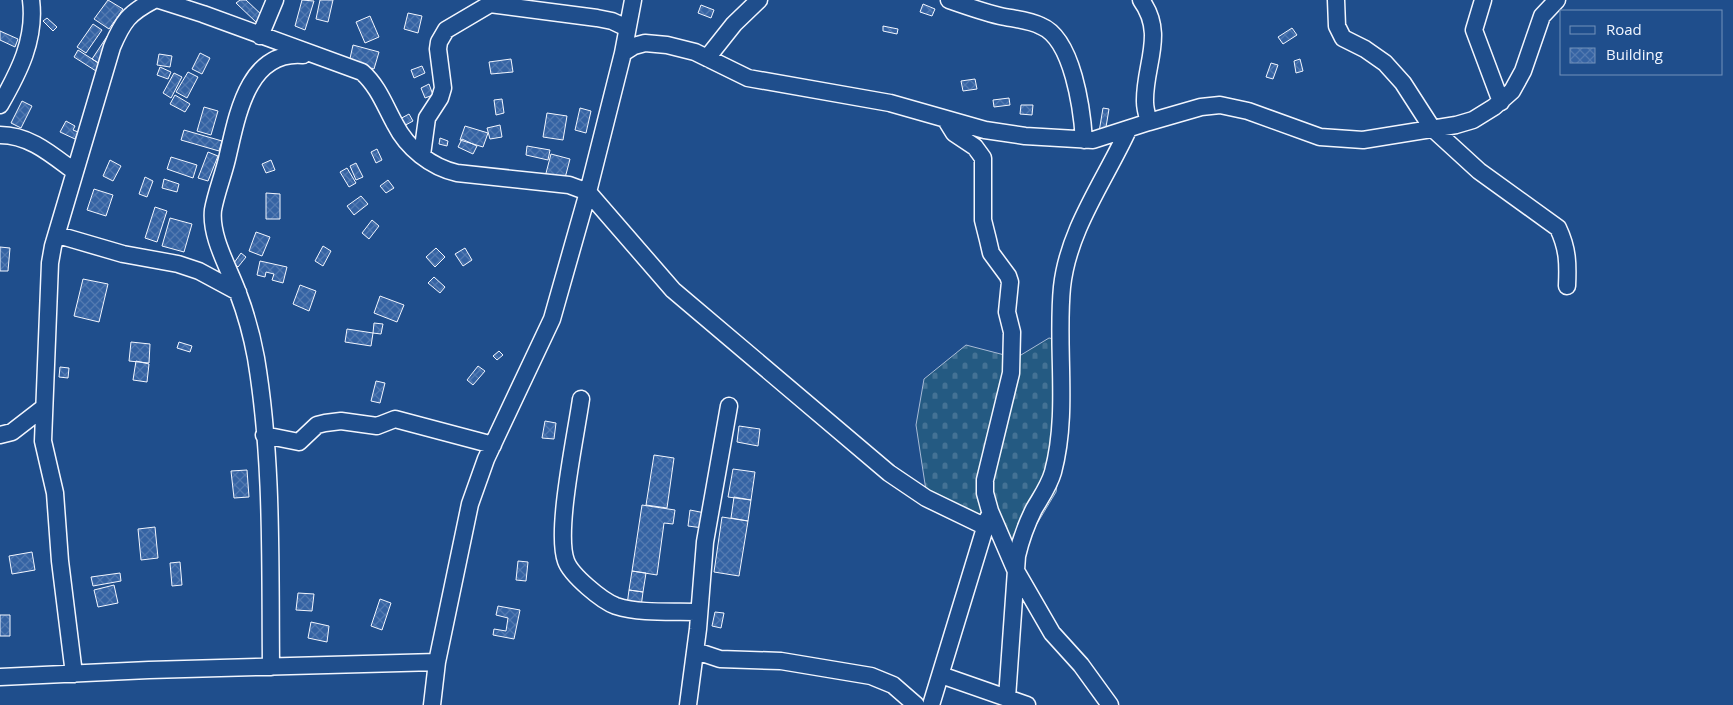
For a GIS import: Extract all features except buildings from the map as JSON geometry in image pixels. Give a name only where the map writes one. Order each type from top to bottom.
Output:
[{"type":"street","points":[[0,105],[21,64],[29,43],[33,25],[31,0]]},
{"type":"street","points":[[74,674],[60,561],[55,493],[43,441],[48,283],[53,246],[58,235],[101,83],[122,25],[134,11],[154,0]]},
{"type":"street","points":[[159,0],[348,66],[368,78],[403,138],[422,155],[450,171],[569,185],[588,192],[673,290],[889,473],[926,498],[986,527]]},
{"type":"street","points":[[260,36],[275,0]]},
{"type":"street","points":[[432,705],[437,662],[470,504],[493,445],[552,319],[588,192],[623,52],[633,0]]},
{"type":"street","points":[[707,58],[734,24],[759,0]]},
{"type":"street","points":[[949,0],[1000,16],[1043,26],[1054,34],[1067,58],[1081,101],[1084,140]]},
{"type":"street","points":[[1141,0],[1154,23],[1154,38],[1145,103],[1149,122]]},
{"type":"street","points":[[1336,0],[1337,26],[1343,38],[1365,49],[1385,63],[1403,83],[1432,128],[1479,171],[1558,228],[1565,242],[1569,257],[1567,286]]},
{"type":"street","points":[[1483,0],[1474,30],[1500,102]]},
{"type":"street","points":[[623,52],[634,46],[654,44],[695,52],[748,78],[890,103],[985,130],[1026,136],[1092,140],[1149,122],[1201,108],[1220,105],[1248,111],[1320,136],[1345,140],[1363,140],[1456,125],[1473,120],[1500,102],[1512,91],[1523,71],[1542,16],[1557,0]]},
{"type":"street","points":[[422,155],[427,118],[440,98],[443,88],[438,49],[442,36],[452,25],[486,2],[598,18],[612,21],[627,28]]},
{"type":"street","points":[[271,667],[269,475],[256,358],[238,292],[215,232],[213,210],[243,100],[260,72],[276,58],[287,55],[318,56]]},
{"type":"street","points":[[946,120],[954,133],[975,146],[983,158],[983,220],[991,253],[1008,276],[1010,282],[1006,312],[1012,332],[1012,360],[985,480],[985,493],[990,511],[1015,569],[1052,633],[1081,665],[1110,705]]},
{"type":"street","points":[[1007,698],[1015,612],[1015,569],[1023,533],[1053,472],[1062,422],[1060,344],[1062,286],[1067,262],[1074,239],[1128,130]]},
{"type":"street","points":[[0,135],[15,135],[34,143],[75,172]]},
{"type":"street","points":[[58,235],[123,254],[178,264],[199,271],[238,292]]},
{"type":"street","points":[[581,400],[563,524],[564,554],[568,567],[600,598],[617,607],[631,610],[699,612]]},
{"type":"street","points":[[688,705],[696,651],[705,542],[729,406]]},
{"type":"street","points":[[0,435],[12,432],[43,408]]},
{"type":"street","points":[[264,435],[299,442],[317,425],[325,423],[341,421],[377,426],[395,419],[493,445]]},
{"type":"street","points":[[931,705],[990,511]]},
{"type":"street","points":[[696,651],[720,659],[781,661],[871,676],[893,684],[916,705]]},
{"type":"street","points":[[0,677],[437,662]]},
{"type":"street","points":[[941,675],[1027,705]]},
{"type":"green space","points":[[1049,338],[1054,339],[1068,411],[1056,492],[1029,537],[1016,541],[985,538],[970,520],[927,497],[916,425],[924,379],[966,345],[1016,358]]}]
